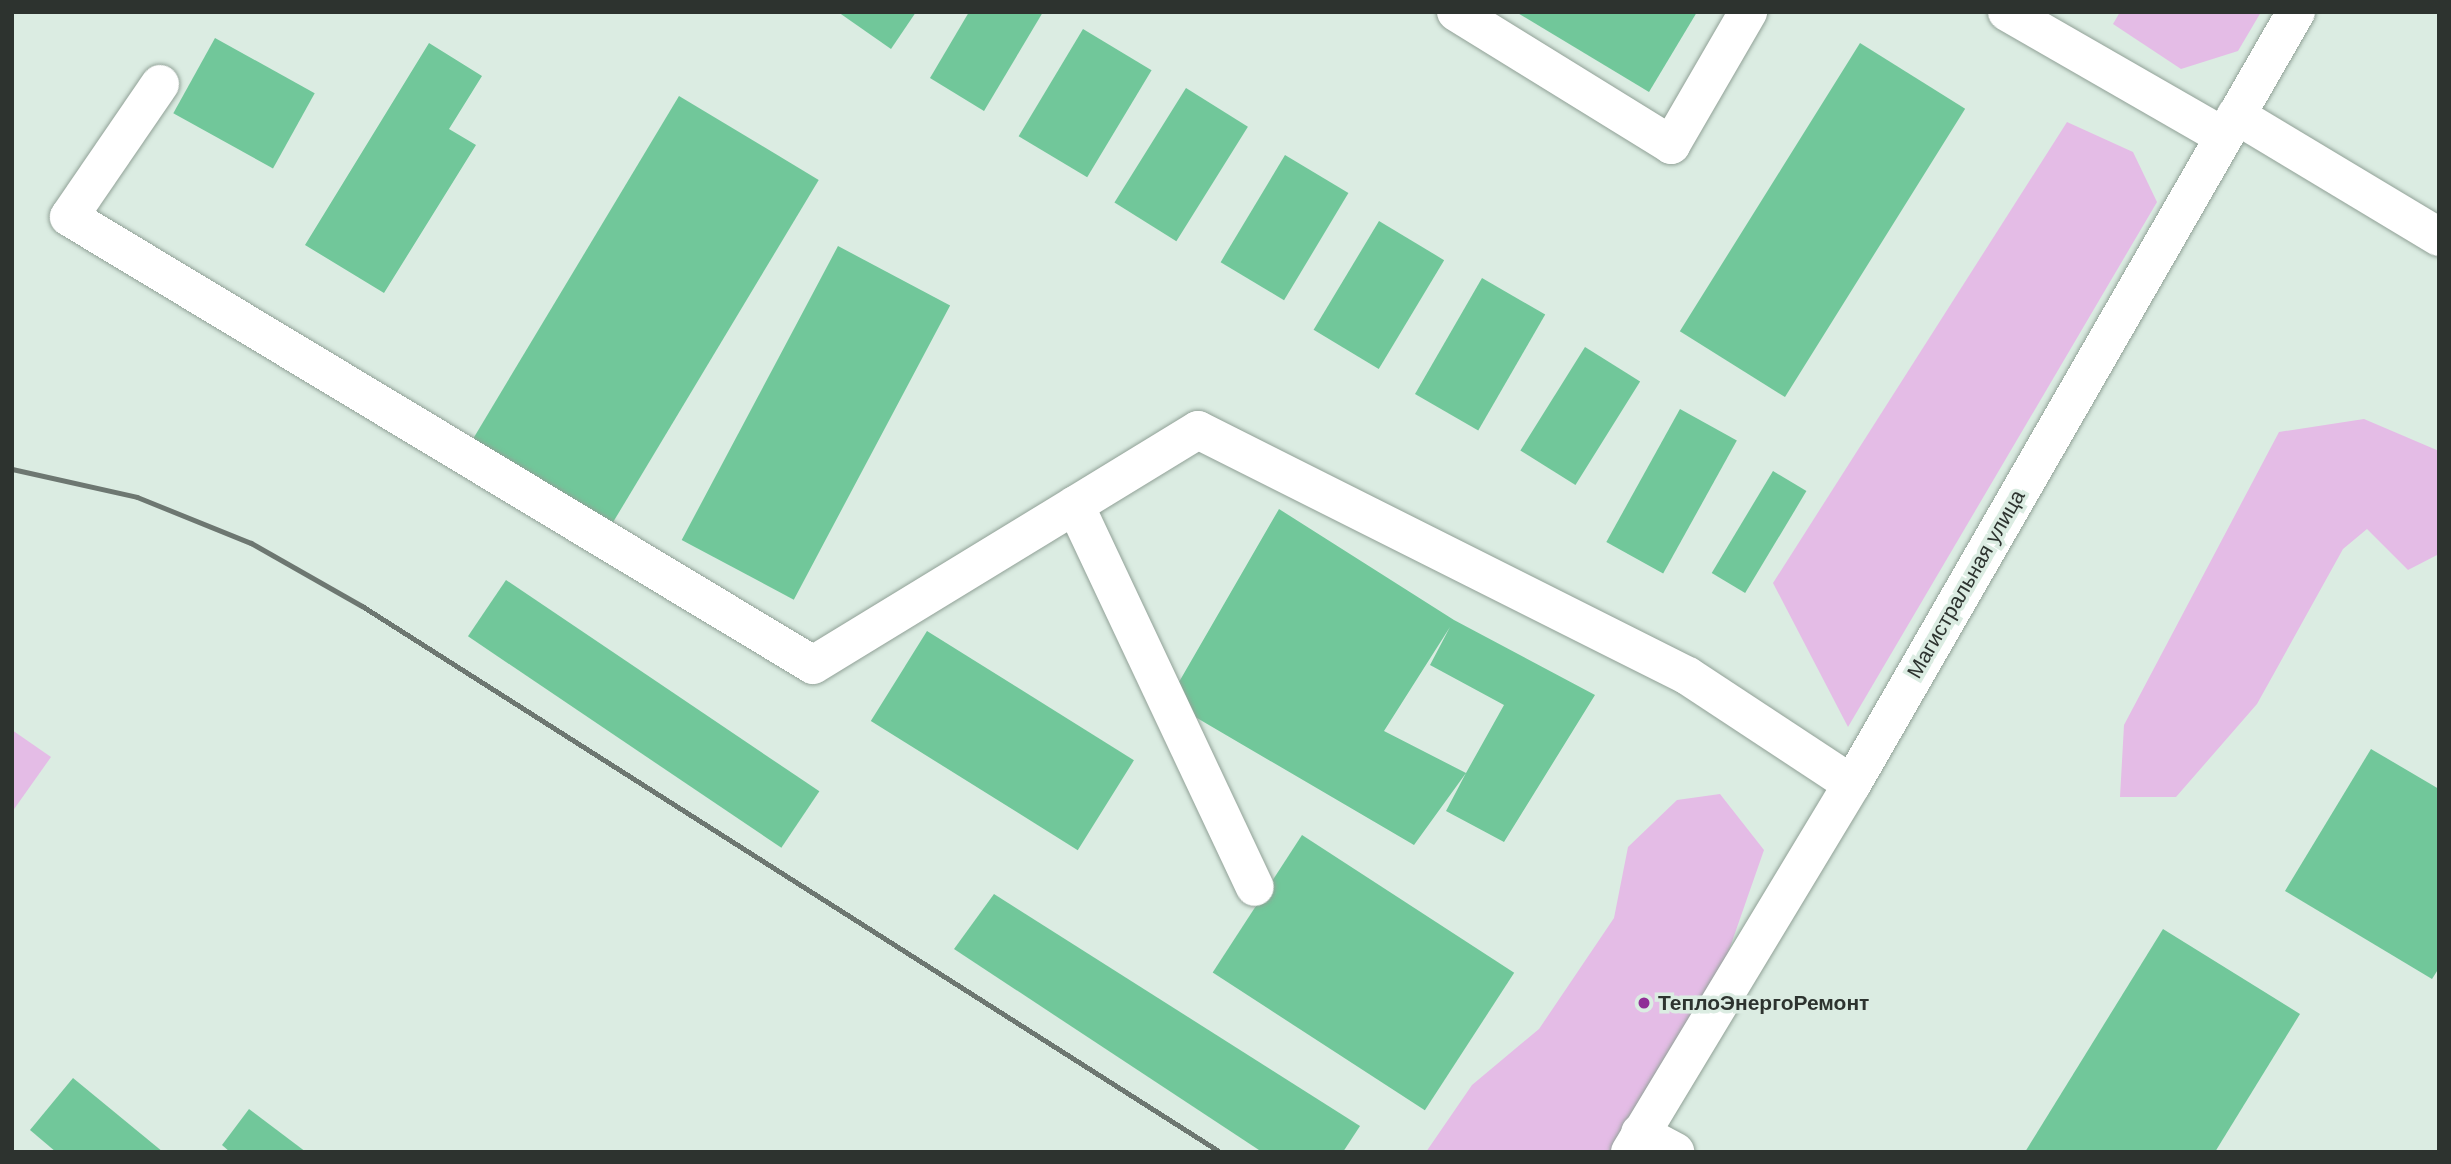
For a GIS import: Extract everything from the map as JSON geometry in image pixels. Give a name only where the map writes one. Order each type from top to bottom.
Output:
[{"type":"main road","points":[[1456,12],[1671,145],[1748,12]]},
{"type":"main road","points":[[2007,12],[2439,237]]},
{"type":"main road","name":"Магистральная улица","points":[[1635,1142],[1852,784],[2296,12]]},
{"type":"main road","points":[[160,84],[69,217],[813,665],[1198,430],[1688,676],[1852,784]]},
{"type":"main road","points":[[1075,505],[1255,887]]},
{"type":"main road","points":[[1635,1142],[1675,1152]]},
{"type":"shaded area","points":[[2120,12],[2261,12],[2238,51],[2181,69],[2113,24]]},
{"type":"shaded area","points":[[2067,122],[2133,152],[2157,202],[1848,727],[1773,583]]},
{"type":"shaded area","points":[[2364,419],[2439,451],[2439,554],[2408,570],[2367,529],[2343,549],[2257,704],[2176,797],[2120,797],[2124,725],[2279,432]]},
{"type":"shaded area","points":[[12,730],[51,757],[12,812]]},
{"type":"shaded area","points":[[1720,794],[1764,850],[1720,976],[1610,1152],[1426,1152],[1472,1085],[1539,1029],[1614,918],[1628,847],[1677,800]]},
{"type":"building","points":[[838,12],[916,12],[891,49]]},
{"type":"building","points":[[969,12],[1043,12],[984,111],[930,78]]},
{"type":"building","points":[[1516,12],[1697,12],[1649,92]]},
{"type":"building","points":[[1083,29],[1152,70],[1087,177],[1019,136]]},
{"type":"building","points":[[215,38],[315,93],[273,168],[173,113]]},
{"type":"building","points":[[429,43],[482,76],[449,129],[476,145],[384,293],[305,245]]},
{"type":"building","points":[[1860,43],[1965,109],[1785,397],[1680,331]]},
{"type":"building","points":[[1186,88],[1248,127],[1176,241],[1114,202]]},
{"type":"building","points":[[679,96],[819,180],[607,533],[467,449]]},
{"type":"building","points":[[1285,155],[1348,193],[1284,300],[1221,262]]},
{"type":"building","points":[[1379,221],[1444,260],[1379,369],[1314,330]]},
{"type":"building","points":[[838,246],[950,306],[794,600],[682,540]]},
{"type":"building","points":[[1482,278],[1545,314],[1478,431],[1415,394]]},
{"type":"building","points":[[1585,347],[1640,381],[1575,485],[1520,450]]},
{"type":"building","points":[[1680,409],[1737,441],[1663,573],[1606,542]]},
{"type":"building","points":[[1773,471],[1806,491],[1745,593],[1712,573]]},
{"type":"building","points":[[1279,509],[1454,620],[1595,695],[1504,842],[1446,811],[1466,773],[1414,845],[1168,701]],"holes":[[[1450,627],[1430,665],[1504,705],[1466,773],[1384,731]]]},
{"type":"building","points":[[506,580],[819,791],[781,848],[468,636]]},
{"type":"building","points":[[927,631],[1134,760],[1078,850],[871,721]]},
{"type":"building","points":[[2371,749],[2439,789],[2439,968],[2432,979],[2285,891]]},
{"type":"building","points":[[1302,835],[1514,973],[1425,1110],[1213,973]]},
{"type":"building","points":[[994,894],[1360,1126],[1343,1152],[1262,1152],[954,949]]},
{"type":"building","points":[[2163,929],[2300,1014],[2215,1152],[2025,1152]]},
{"type":"building","points":[[73,1078],[163,1152],[56,1152],[30,1130]]},
{"type":"building","points":[[249,1109],[306,1152],[230,1152],[222,1145]]},
{"type":"railway","points":[[12,469],[137,497],[251,543],[362,606],[1220,1152]]},
{"type":"place","name":"ТеплоЭнергоРемонт","points":[[1644,1003]]}]
